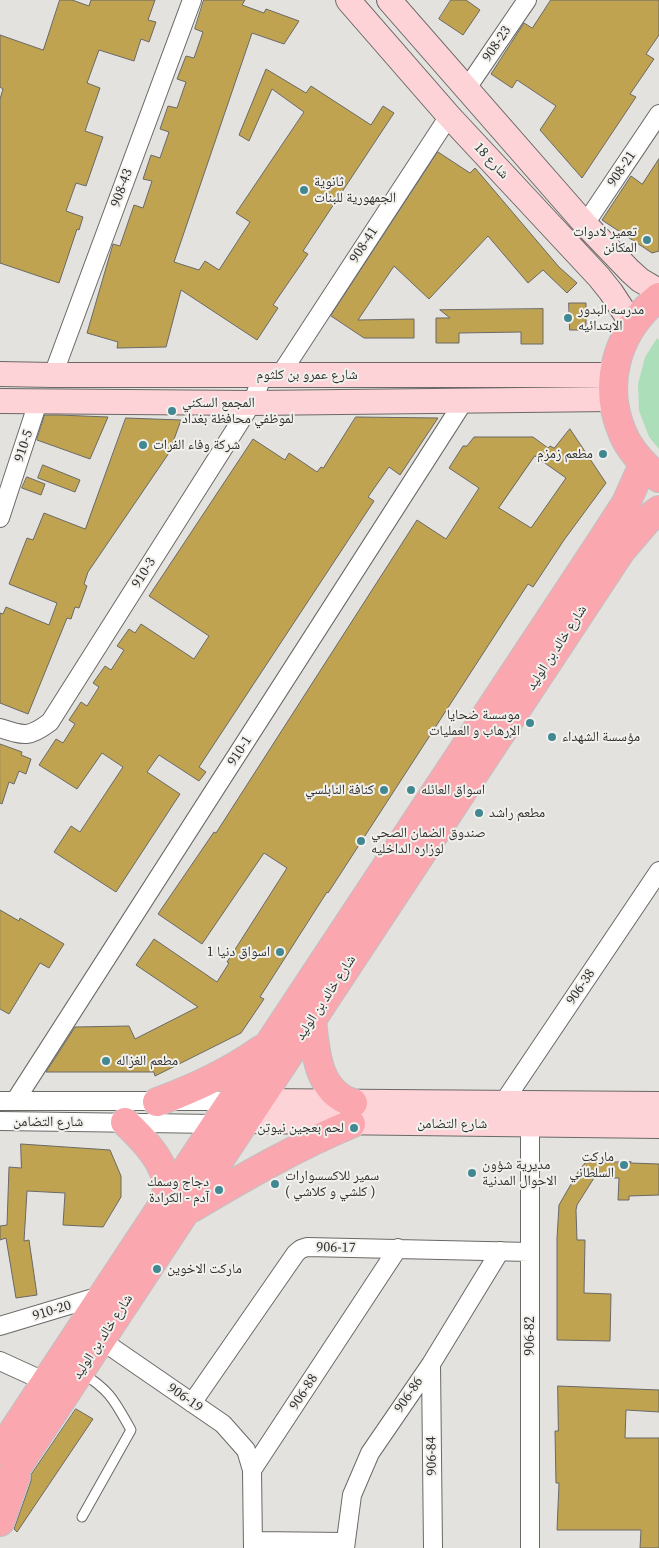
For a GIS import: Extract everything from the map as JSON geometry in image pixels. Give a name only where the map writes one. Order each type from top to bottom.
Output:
[{"type":"main road","points":[[651,471],[623,434],[613,387],[620,348],[632,324],[659,297]]},
{"type":"main road","name":"شارع خالد بن الوليد","points":[[10,1442],[80,1372],[101,1340],[175,1207],[216,1124],[245,1108],[274,1037],[626,503],[651,471]]},
{"type":"main road","name":"شارع خالد بن الوليد","points":[[0,1493],[10,1442],[46,1382],[103,1295],[175,1207],[245,1108],[312,1019],[621,551],[651,516],[659,510]]},
{"type":"main road","points":[[126,1122],[147,1145],[163,1172],[175,1207],[320,1137],[352,1113],[323,1076],[315,1050],[312,1019]]},
{"type":"main road","points":[[157,1102],[243,1062],[264,1048],[274,1037]]},
{"type":"main road","points":[[0,1522],[13,1489],[10,1442]]},
{"type":"street","name":"908-43","points":[[53,375],[192,0]]},
{"type":"street","name":"شارع 18","points":[[348,0],[449,116],[599,277],[632,324]]},
{"type":"street","name":"شارع 18","points":[[389,0],[585,224],[630,272],[659,291]]},
{"type":"street","name":"908-23","points":[[467,88],[527,0]]},
{"type":"street","name":"908-21","points":[[585,224],[659,114]]},
{"type":"street","name":"908-41","points":[[271,375],[449,116]]},
{"type":"street","name":"شارع عمرو بن كلثوم","points":[[0,374],[271,375],[613,387]]},
{"type":"street","name":"910-3","points":[[0,728],[21,735],[36,732],[50,722],[271,375]]},
{"type":"street","name":"شارع عمرو بن كلثوم","points":[[0,401],[252,403],[464,401],[613,387]]},
{"type":"street","name":"910-1","points":[[8,1101],[464,401]]},
{"type":"street","name":"910-5","points":[[0,518],[38,402]]},
{"type":"street","name":"906-38","points":[[503,1103],[659,871]]},
{"type":"street","name":"شارع التضامن","points":[[8,1101],[157,1102],[530,1125],[659,1126]]},
{"type":"street","name":"شارع التضامن","points":[[352,1113],[503,1103],[659,1104]]},
{"type":"street","name":"شارع التضامن","points":[[0,1121],[216,1124]]},
{"type":"street","name":"906-82","points":[[530,1125],[530,1548]]},
{"type":"street","name":"906-17","points":[[192,1402],[296,1252],[300,1249],[307,1247],[398,1248],[530,1252]]},
{"type":"street","name":"906-88","points":[[252,1470],[398,1248]]},
{"type":"street","name":"906-86","points":[[345,1545],[352,1495],[370,1453],[431,1364],[500,1251]]},
{"type":"street","name":"910-20","points":[[0,1326],[103,1295]]},
{"type":"street","name":"906-19","points":[[101,1340],[223,1424],[240,1442],[250,1460],[252,1470]]},
{"type":"street","points":[[0,1361],[46,1382]]},
{"type":"street","name":"906-84","points":[[431,1364],[433,1548]]},
{"type":"street","points":[[252,1470],[253,1545],[345,1545]]},
{"type":"lane","points":[[80,1372],[101,1385],[112,1397],[131,1430],[82,1517]]},
{"type":"green space","points":[[657,338],[659,340],[659,449],[649,437],[639,411],[638,384],[645,357]]},
{"type":"building","points":[[60,0],[72,0],[89,6],[91,0],[155,0],[148,20],[156,22],[149,42],[141,39],[134,61],[99,50],[87,83],[100,88],[85,131],[103,137],[86,186],[76,183],[66,211],[83,217],[79,230],[77,229],[59,283],[0,263],[0,99],[3,89],[0,87],[0,35],[43,50]]},
{"type":"building","points":[[204,0],[245,0],[242,5],[264,13],[266,9],[299,21],[284,44],[252,33],[174,262],[199,270],[205,261],[219,270],[250,222],[236,213],[304,112],[272,89],[249,141],[239,135],[266,69],[306,93],[311,86],[371,125],[383,106],[394,113],[303,251],[308,254],[273,305],[278,308],[257,340],[181,290],[166,347],[117,348],[118,342],[87,333],[113,244],[120,246],[134,205],[143,208],[152,181],[143,179],[151,155],[160,158],[169,132],[160,129],[168,106],[177,108],[186,82],[177,79],[186,56],[194,58],[203,32],[195,29]]},
{"type":"building","points":[[451,0],[466,0],[480,10],[463,35],[439,19]]},
{"type":"building","points":[[551,0],[659,0],[659,35],[646,54],[654,59],[630,94],[636,97],[582,178],[540,130],[556,106],[517,80],[512,88],[491,74],[524,23],[532,28]]},
{"type":"building","points":[[438,152],[470,173],[475,168],[559,267],[577,283],[567,293],[543,270],[528,283],[488,236],[429,299],[394,266],[358,320],[414,319],[414,338],[364,338],[331,316]]},
{"type":"building","points":[[659,159],[659,251],[652,253],[602,220],[631,176],[642,184]]},
{"type":"building","points":[[569,303],[586,303],[586,330],[570,330]]},
{"type":"building","points":[[543,309],[543,344],[521,344],[521,332],[459,333],[459,343],[436,343],[436,318],[450,318],[440,310]]},
{"type":"building","points":[[45,415],[108,417],[90,459],[37,440]]},
{"type":"building","points":[[356,417],[438,418],[400,475],[389,467],[368,497],[374,501],[199,767],[206,772],[199,781],[159,755],[147,772],[180,794],[116,892],[54,852],[71,826],[80,832],[123,767],[102,753],[77,789],[39,765],[56,739],[63,743],[75,724],[69,720],[81,702],[87,706],[99,687],[93,683],[105,666],[111,670],[124,650],[117,646],[129,629],[135,633],[141,624],[194,659],[209,636],[149,596],[253,439],[285,460],[289,453],[317,472],[321,467],[323,468]]},
{"type":"building","points":[[126,418],[181,420],[169,453],[88,572],[84,584],[87,586],[79,608],[75,607],[71,619],[67,618],[28,714],[0,703],[0,613],[3,614],[6,607],[49,625],[57,603],[9,584],[27,538],[33,540],[44,513],[85,529]]},
{"type":"building","points":[[570,429],[606,483],[564,540],[533,587],[528,584],[327,892],[260,997],[264,999],[241,1033],[155,1076],[154,1072],[46,1072],[75,1027],[129,1026],[135,1039],[198,1007],[136,965],[154,939],[217,982],[229,963],[227,962],[287,868],[264,853],[202,944],[158,914],[214,832],[216,833],[417,520],[446,539],[479,488],[449,468],[463,446],[467,446],[474,437],[533,437],[548,448],[550,446],[554,448]],"holes":[[[535,456],[566,478],[531,528],[499,508]]]},
{"type":"building","points":[[43,465],[80,480],[75,492],[38,478]]},
{"type":"building","points":[[27,477],[45,484],[41,495],[22,488]]},
{"type":"building","points":[[0,744],[22,752],[21,755],[31,759],[26,774],[19,771],[14,784],[9,782],[2,804],[0,803]]},
{"type":"building","points":[[0,910],[19,921],[20,918],[64,944],[49,968],[40,963],[9,1014],[0,1009]]},
{"type":"building","points":[[21,1144],[110,1150],[121,1176],[121,1197],[103,1227],[63,1225],[65,1193],[27,1191],[24,1241],[29,1240],[37,1295],[16,1298],[6,1238],[0,1240],[0,1226],[7,1225],[9,1167],[21,1168]]},
{"type":"building","points":[[631,1162],[659,1164],[659,1195],[629,1196],[629,1200],[618,1200],[619,1178],[594,1178],[577,1205],[576,1210],[577,1240],[585,1240],[584,1293],[611,1294],[610,1341],[557,1340],[557,1238],[559,1205],[585,1163]]},
{"type":"building","points":[[558,1386],[659,1390],[659,1412],[626,1410],[625,1438],[659,1438],[659,1548],[640,1548],[641,1530],[557,1530],[559,1483],[556,1483],[555,1431],[558,1431]]},
{"type":"building","points":[[76,1409],[93,1419],[17,1532],[14,1529],[31,1481],[31,1475]]},
{"type":"place","name":"ثانوية الجمهورية للبنات","points":[[304,190]]},
{"type":"place","name":"تعمير لادوات المكائن","points":[[647,240]]},
{"type":"place","name":"مدرسه البدور الابتدائيه","points":[[568,318]]},
{"type":"place","name":"المجمع السكني لموظفي محافظة بغداد","points":[[172,411]]},
{"type":"place","name":"شركة وفاء الفرات","points":[[143,445]]},
{"type":"place","name":"مطعم زمزم","points":[[603,454]]},
{"type":"place","name":"موسسة ضحايا الإرهاب و العمليات","points":[[530,723]]},
{"type":"place","name":"مؤسسة الشهداء","points":[[552,737]]},
{"type":"place","name":"كنافة النابلسي","points":[[384,790]]},
{"type":"place","name":"اسواق العائله","points":[[411,790]]},
{"type":"place","name":"مطعم راشد","points":[[479,813]]},
{"type":"place","name":"صندوق الضمان الصحي لوزاره الداخليه","points":[[361,841]]},
{"type":"place","name":"اسواق دنيا 1","points":[[280,952]]},
{"type":"place","name":"مطعم الغزاله","points":[[106,1061]]},
{"type":"place","name":"لحم بعجين نيوتن","points":[[354,1128]]},
{"type":"place","name":"ماركت السلطاني","points":[[624,1165]]},
{"type":"place","name":"مديرية شؤون الاحوال المدنية","points":[[472,1173]]},
{"type":"place","name":"سمير للاكسسوارات ( كلشي و كلاشي )","points":[[275,1184]]},
{"type":"place","name":"دجاج وسمك آدم - الكرادة","points":[[219,1190]]},
{"type":"place","name":"ماركت الاخوين","points":[[157,1269]]}]
